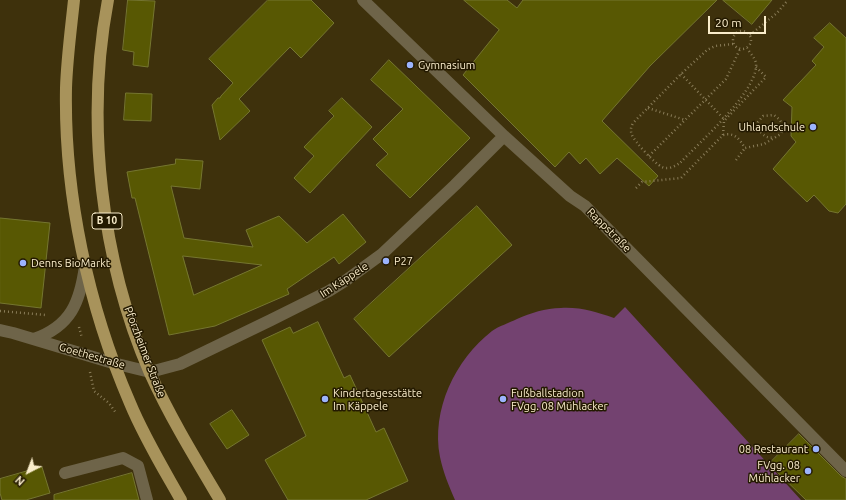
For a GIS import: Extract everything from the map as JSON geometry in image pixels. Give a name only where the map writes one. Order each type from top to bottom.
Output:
[{"type":"main road","name":"B 10","points":[[74,0],[66,88],[68,139],[74,208],[85,266],[99,319],[113,363],[130,405],[181,500]]},
{"type":"main road","name":"Pforzheimer Straße","points":[[108,0],[104,19],[100,64],[98,122],[100,168],[114,266],[132,326],[150,372],[180,433],[220,500]]},
{"type":"street","name":"Rappstraße","points":[[363,0],[504,136],[570,196],[585,206],[846,471]]},
{"type":"street","name":"Im Käppele","points":[[150,372],[180,364],[277,317],[346,281],[387,249],[455,185],[504,136]]},
{"type":"street","name":"Goethestraße","points":[[34,339],[45,335],[55,328],[70,313],[79,298],[85,266]]},
{"type":"street","name":"Goethestraße","points":[[0,330],[113,363],[150,372]]},
{"type":"street","points":[[65,473],[123,458],[138,466],[147,500]]},
{"type":"path","points":[[750,35],[777,13],[788,0]]},
{"type":"path","points":[[742,31],[750,35],[751,44],[747,48],[740,50],[733,44],[733,38],[736,33],[742,31]]},
{"type":"path","points":[[733,44],[715,46],[707,50],[633,123],[630,130],[633,138],[649,156],[663,168],[671,167],[680,163],[742,97],[751,84],[756,67],[755,58],[747,48]]},
{"type":"path","points":[[649,156],[726,79],[740,50]]},
{"type":"path","points":[[723,135],[724,121],[766,77],[756,67]]},
{"type":"path","points":[[681,74],[723,118]]},
{"type":"path","points":[[648,108],[685,120]]},
{"type":"path","points":[[736,160],[745,148],[764,144],[781,134],[783,126],[780,120],[774,115],[763,116],[758,122],[758,128],[763,135],[775,137]]},
{"type":"path","points":[[636,188],[642,182],[681,178],[723,135],[735,135],[745,148]]},
{"type":"shaded area","points":[[625,307],[801,500],[455,500],[444,474],[440,457],[438,439],[439,422],[449,387],[467,356],[492,331],[528,315],[544,310],[555,308],[575,308],[588,310],[614,318]]},
{"type":"building","points":[[128,0],[155,1],[148,67],[133,65],[134,52],[123,50]]},
{"type":"building","points":[[268,0],[311,0],[334,23],[301,58],[290,47],[239,99],[250,111],[220,140],[212,105],[233,83],[209,59]]},
{"type":"building","points":[[464,0],[507,0],[517,8],[523,0],[717,0],[650,66],[602,121],[658,176],[649,186],[617,158],[600,174],[586,158],[580,164],[569,152],[555,167],[463,75],[499,30]]},
{"type":"building","points":[[723,0],[772,0],[752,24]]},
{"type":"building","points":[[830,23],[846,38],[846,204],[838,213],[829,211],[814,195],[807,202],[773,169],[796,142],[791,136],[792,107],[783,100],[816,65],[812,61],[824,47],[814,38]]},
{"type":"building","points":[[389,60],[470,138],[410,198],[376,165],[388,154],[373,139],[403,109],[371,80]]},
{"type":"building","points":[[126,93],[152,94],[151,121],[124,120]]},
{"type":"building","points":[[342,98],[372,127],[310,193],[294,178],[314,156],[304,147],[334,116],[329,111]]},
{"type":"building","points":[[176,159],[203,161],[200,189],[171,186],[184,238],[253,247],[246,230],[279,216],[307,243],[343,214],[366,242],[339,264],[334,257],[287,289],[289,294],[215,326],[169,335],[135,198],[132,198],[127,172],[175,164]],"holes":[[[183,256],[262,265],[194,295]]]},
{"type":"building","points":[[477,206],[512,245],[389,357],[354,319]]},
{"type":"building","name":"Denns BioMarkt","points":[[0,218],[50,223],[41,308],[0,303]]},
{"type":"building","name":"Kindertagesstätte Im Käppele","points":[[318,322],[344,378],[350,375],[376,432],[384,428],[408,481],[366,500],[288,500],[265,460],[306,436],[262,340],[290,327],[293,333]]},
{"type":"building","points":[[232,410],[249,435],[227,449],[210,424]]},
{"type":"building","name":"FVgg. 08 Mühlacker","points":[[799,434],[841,476],[846,479],[846,500],[806,500],[769,464]]},
{"type":"building","points":[[42,467],[50,493],[26,500],[2,500],[0,493],[0,479]]},
{"type":"building","points":[[132,473],[139,500],[54,500],[54,495]]},
{"type":"place","name":"Gymnasium","points":[[410,65]]},
{"type":"place","name":"Uhlandschule","points":[[813,127]]},
{"type":"place","name":"P27","points":[[386,261]]},
{"type":"place","name":"Denns BioMarkt","points":[[23,263]]},
{"type":"place","name":"Kindertagesstätte Im Käppele","points":[[325,399]]},
{"type":"place","name":"Fußballstadion FVgg. 08 Mühlacker","points":[[503,399]]},
{"type":"place","name":"08 Restaurant","points":[[816,449]]},
{"type":"place","name":"FVgg. 08 Mühlacker","points":[[808,471]]}]
